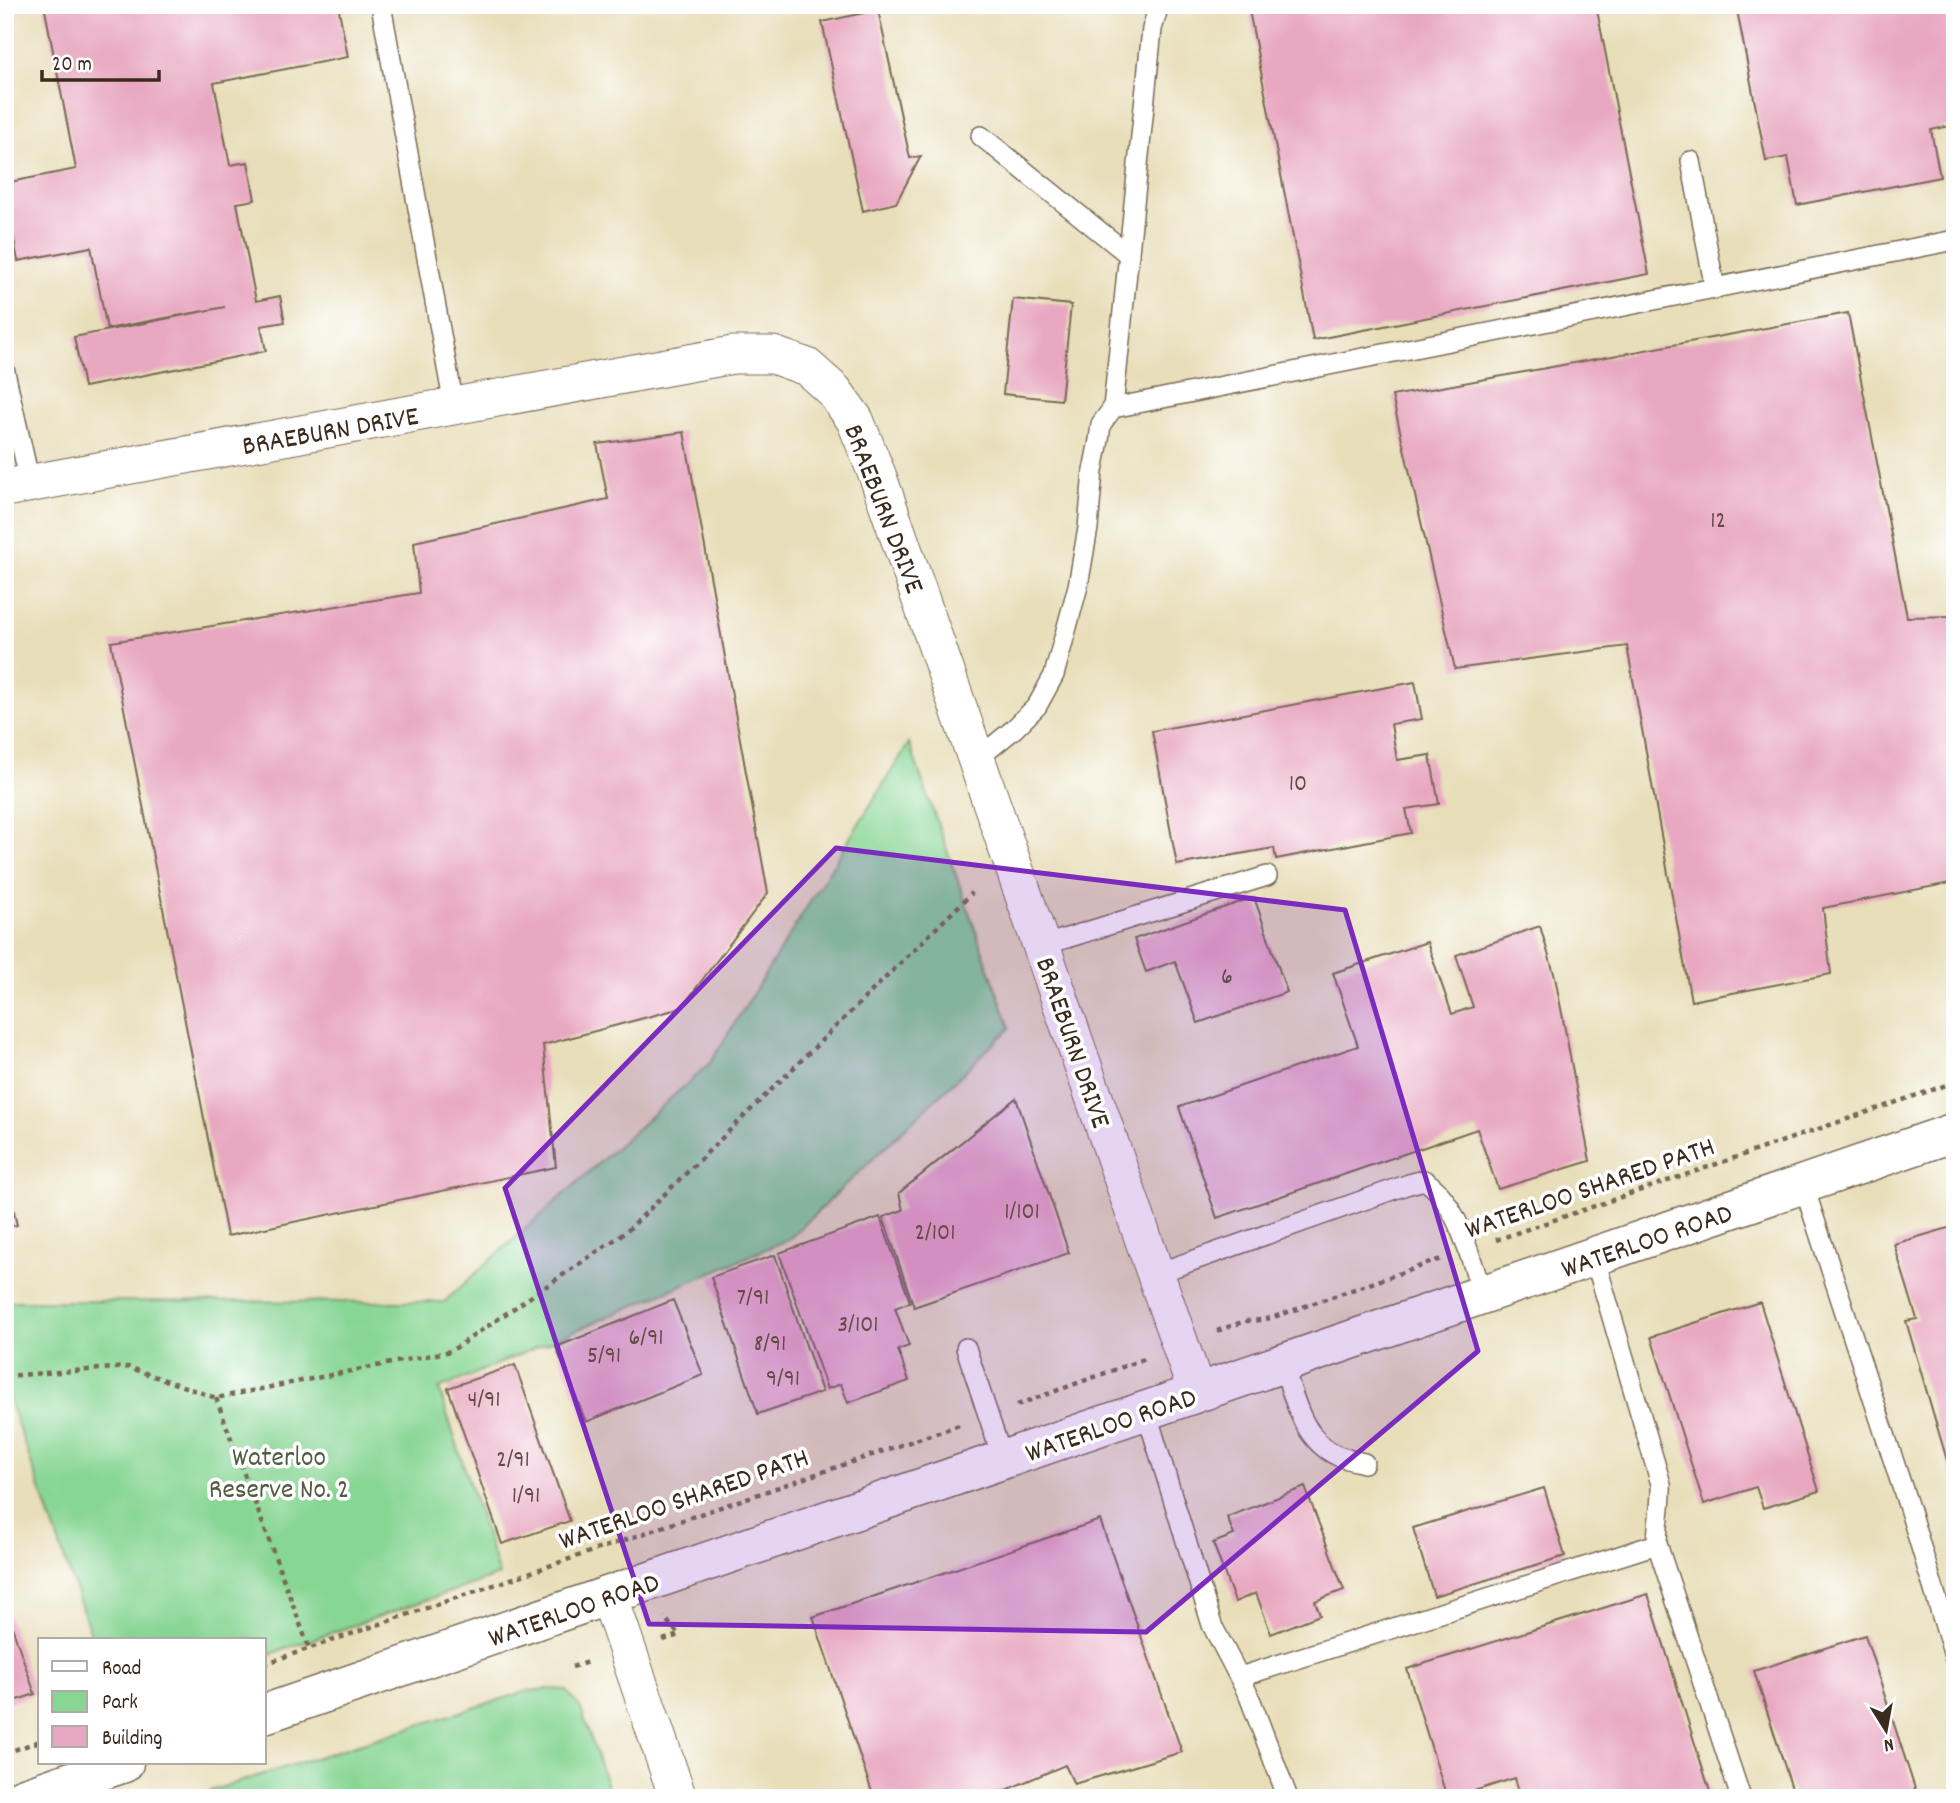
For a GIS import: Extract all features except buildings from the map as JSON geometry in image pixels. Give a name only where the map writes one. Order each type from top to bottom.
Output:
[{"type":"street","name":"BRAEBURN DRIVE","points":[[18,486],[733,355],[773,355],[807,367],[834,391],[855,421],[878,477],[1197,1393]]},
{"type":"street","name":"WATERLOO ROAD","points":[[266,1713],[1955,1132]]},
{"type":"street","points":[[609,1595],[677,1798]]},
{"type":"street","points":[[22,1798],[121,1764]]},
{"type":"lane","points":[[381,5],[454,406]]},
{"type":"lane","points":[[976,760],[1037,706],[1054,675],[1078,586],[1101,424],[1113,408],[1152,29],[1159,5]]},
{"type":"lane","points":[[981,136],[1129,256]]},
{"type":"lane","points":[[1691,161],[1715,289]]},
{"type":"lane","points":[[1113,408],[1955,240]]},
{"type":"lane","points":[[5,373],[10,398],[18,486]]},
{"type":"lane","points":[[1041,946],[1267,876]]},
{"type":"lane","points":[[1155,1273],[1424,1180],[1440,1192],[1454,1214],[1483,1295]]},
{"type":"lane","points":[[1803,1184],[1910,1511],[1955,1659]]},
{"type":"lane","points":[[1594,1256],[1661,1484],[1657,1544],[1741,1798]]},
{"type":"lane","points":[[966,1348],[1003,1460]]},
{"type":"lane","points":[[1283,1364],[1301,1418],[1318,1441],[1337,1455],[1364,1463]]},
{"type":"lane","points":[[1146,1411],[1212,1625],[1249,1696],[1288,1798]]},
{"type":"lane","points":[[1240,1677],[1657,1544]]},
{"type":"path","points":[[5,1376],[128,1367],[216,1398],[451,1350],[626,1232],[972,893]]},
{"type":"path","name":"WATERLOO SHARED PATH","points":[[1235,1325],[1274,1317],[1955,1082]]},
{"type":"path","name":"WATERLOO SHARED PATH","points":[[266,1663],[1115,1369]]},
{"type":"path","points":[[216,1398],[309,1648]]},
{"type":"path","points":[[606,1546],[611,1552]]},
{"type":"path","points":[[5,1753],[38,1742]]},
{"type":"highlighted area","points":[[836,848],[1345,910],[1478,1351],[1146,1632],[649,1624],[505,1188]]},
{"type":"green space","name":"Waterloo Reserve No. 2","points":[[909,743],[1010,1028],[789,1239],[439,1389],[499,1575],[266,1655],[266,1638],[92,1638],[8,1397],[5,1397],[5,1301],[444,1302],[710,1063]]},
{"type":"green space","points":[[566,1690],[581,1709],[611,1798],[212,1798],[210,1791],[527,1691]]}]
